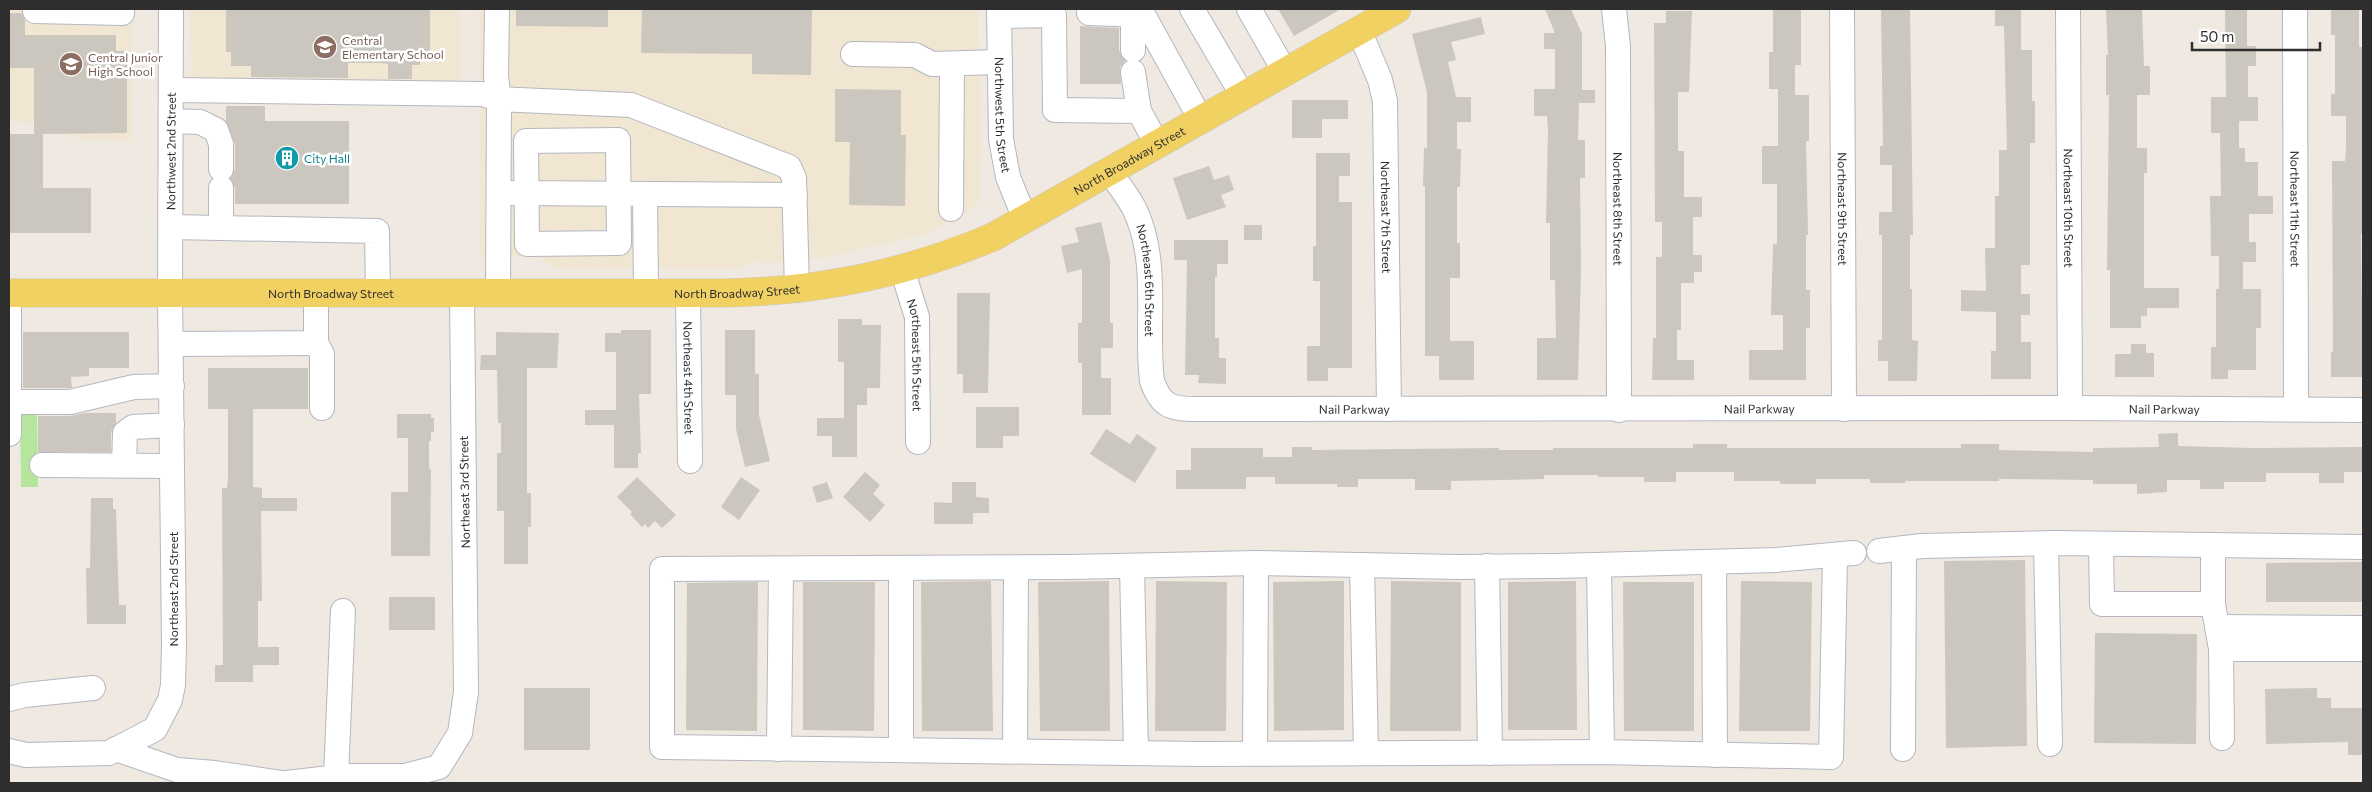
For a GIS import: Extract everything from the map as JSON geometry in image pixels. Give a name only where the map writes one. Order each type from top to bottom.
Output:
[{"type":"main road","name":"North Broadway Street","points":[[9,293],[688,294],[797,290],[833,285],[902,269],[968,248],[993,237],[1393,10]]},
{"type":"street","points":[[35,9],[35,11],[122,13],[122,9]]},
{"type":"street","name":"Northwest 2nd Street","points":[[170,294],[171,9]]},
{"type":"street","points":[[1192,9],[1243,96]]},
{"type":"street","points":[[1250,9],[1285,72]]},
{"type":"street","name":"Northeast 8th Street","points":[[1614,9],[1618,46],[1619,410]]},
{"type":"street","name":"Northeast 9th Street","points":[[1842,9],[1844,409]]},
{"type":"street","name":"Northeast 10th Street","points":[[2068,9],[2070,408]]},
{"type":"street","name":"Northeast 11th Street","points":[[2295,9],[2296,409]]},
{"type":"street","points":[[999,12],[1054,15],[1087,11],[1138,12]]},
{"type":"street","name":"Northwest 5th Street","points":[[999,12],[1000,122],[1004,160],[1013,191],[1025,218]]},
{"type":"street","points":[[1138,12],[1133,61],[1139,111],[1157,144]]},
{"type":"street","points":[[1138,12],[1201,120]]},
{"type":"street","points":[[498,294],[499,99],[496,76],[502,13]]},
{"type":"street","points":[[1054,15],[1055,110],[1139,111]]},
{"type":"street","name":"Northeast 7th Street","points":[[1359,30],[1380,80],[1385,101],[1389,409]]},
{"type":"street","points":[[853,54],[915,55],[932,64],[1000,62]]},
{"type":"street","points":[[951,209],[952,64]]},
{"type":"street","points":[[171,90],[482,94],[499,99],[631,105],[783,164],[794,174],[797,290]]},
{"type":"street","points":[[171,121],[200,122],[216,130],[221,144],[221,228]]},
{"type":"street","points":[[618,140],[619,243],[527,244],[527,194],[526,141],[618,140]]},
{"type":"street","name":"Northeast 6th Street","points":[[1109,171],[1135,210],[1146,242],[1149,271],[1150,368],[1152,381],[1158,397]]},
{"type":"street","points":[[499,193],[795,195]]},
{"type":"street","points":[[645,194],[646,294]]},
{"type":"street","points":[[171,227],[377,231],[378,294]]},
{"type":"street","name":"Northeast 5th Street","points":[[902,269],[917,317],[918,442]]},
{"type":"street","points":[[9,293],[9,434]]},
{"type":"street","name":"Northeast 2nd Street","points":[[9,751],[26,755],[109,752],[155,729],[170,700],[173,685],[174,645],[170,294]]},
{"type":"street","points":[[316,294],[316,343],[322,354],[322,408]]},
{"type":"street","name":"Northeast 3rd Street","points":[[287,783],[336,777],[405,776],[438,767],[460,733],[466,692],[462,294]]},
{"type":"street","name":"Northeast 4th Street","points":[[688,294],[690,461]]},
{"type":"street","points":[[171,344],[316,343]]},
{"type":"street","points":[[9,402],[70,402],[134,387],[172,386]]},
{"type":"street","name":"Nail Parkway","points":[[1158,397],[1171,407],[1182,409],[2070,408],[2363,410]]},
{"type":"street","points":[[124,465],[125,433],[133,427],[172,424]]},
{"type":"street","points":[[42,465],[172,466]]},
{"type":"street","points":[[2046,544],[2050,744]]},
{"type":"street","points":[[1879,551],[1904,548],[2046,544],[2363,547]]},
{"type":"street","points":[[2101,545],[2102,604],[2217,627],[2363,649]]},
{"type":"street","points":[[2213,546],[2222,738]]},
{"type":"street","points":[[1902,749],[1904,548]]},
{"type":"street","points":[[1845,555],[1831,757],[1602,752],[1255,754],[662,747],[662,569],[1016,568],[1256,562],[1487,566],[1714,562],[1845,555]]},
{"type":"street","points":[[1255,754],[1256,562]]},
{"type":"street","points":[[1714,562],[1715,755]]},
{"type":"street","points":[[1362,565],[1366,753]]},
{"type":"street","points":[[1599,565],[1602,752]]},
{"type":"street","points":[[1132,566],[1136,753]]},
{"type":"street","points":[[1487,566],[1490,753]]},
{"type":"street","points":[[779,749],[781,568]]},
{"type":"street","points":[[901,568],[901,750]]},
{"type":"street","points":[[1015,751],[1016,568]]},
{"type":"street","points":[[336,777],[343,611]]},
{"type":"street","points":[[2217,627],[2363,628]]},
{"type":"street","points":[[9,699],[25,695],[93,688]]},
{"type":"street","points":[[116,749],[177,770],[215,773],[282,783]]},
{"type":"shaded area","name":"Central Junior High School","points":[[9,9],[133,9],[132,140],[82,139],[27,123],[9,120]]},
{"type":"shaded area","name":"Central Elementary School","points":[[190,9],[459,9],[459,90],[191,84]]},
{"type":"shaded area","points":[[479,9],[978,9],[980,202],[926,234],[828,257],[780,263],[753,262],[741,268],[555,268],[538,257],[480,255]]},
{"type":"green space","points":[[20,412],[37,412],[38,487],[21,487]]},
{"type":"building","name":"Central Elementary School","points":[[226,9],[430,9],[430,59],[420,59],[420,65],[412,65],[412,79],[388,79],[388,64],[381,63],[348,63],[348,78],[251,77],[251,66],[231,66],[231,52],[226,52]]},
{"type":"building","points":[[516,9],[608,9],[608,27],[516,26]]},
{"type":"building","points":[[642,9],[812,9],[811,75],[752,74],[752,54],[641,53]]},
{"type":"building","points":[[1278,9],[1341,9],[1294,36]]},
{"type":"building","points":[[1545,9],[1571,9],[1582,34],[1582,90],[1595,90],[1595,103],[1579,103],[1578,140],[1585,140],[1585,178],[1580,178],[1581,268],[1578,380],[1537,380],[1537,338],[1556,338],[1555,280],[1550,280],[1550,223],[1546,223],[1547,116],[1534,116],[1534,89],[1555,89],[1555,49],[1544,49],[1544,33],[1555,33]]},
{"type":"building","points":[[1773,9],[1801,9],[1801,65],[1795,65],[1795,95],[1809,95],[1809,141],[1806,141],[1808,235],[1806,235],[1806,290],[1810,290],[1810,328],[1806,328],[1806,380],[1749,380],[1749,350],[1783,350],[1783,315],[1771,315],[1773,244],[1777,244],[1777,184],[1762,184],[1762,146],[1778,146],[1778,89],[1769,89],[1769,52],[1773,52]]},
{"type":"building","points":[[1881,9],[1910,9],[1913,235],[1910,235],[1910,289],[1912,289],[1912,340],[1918,341],[1917,381],[1888,381],[1888,361],[1878,361],[1878,340],[1882,340],[1882,235],[1879,235],[1879,212],[1892,212],[1892,165],[1880,165],[1880,146],[1883,146]]},
{"type":"building","points":[[1995,9],[2021,9],[2021,50],[2032,50],[2032,101],[2035,101],[2035,143],[2030,143],[2030,265],[2021,265],[2021,294],[2030,294],[2030,315],[2021,315],[2021,342],[2031,342],[2031,379],[1991,379],[1991,351],[1996,351],[1996,312],[1961,311],[1961,290],[1986,291],[1985,248],[1995,248],[1995,196],[1999,196],[1999,150],[2007,150],[2004,26],[1995,26]]},
{"type":"building","points":[[2106,9],[2142,9],[2144,66],[2150,66],[2150,95],[2137,95],[2137,148],[2147,148],[2147,173],[2144,173],[2144,288],[2179,288],[2179,308],[2147,308],[2147,316],[2141,316],[2141,328],[2110,328],[2110,270],[2107,270],[2109,95],[2106,95],[2106,55],[2108,55]]},
{"type":"building","points":[[2225,9],[2247,9],[2247,46],[2256,46],[2256,66],[2248,66],[2248,97],[2258,97],[2258,121],[2239,121],[2239,148],[2245,148],[2245,162],[2258,162],[2258,196],[2273,196],[2273,214],[2249,214],[2249,242],[2256,242],[2256,262],[2243,262],[2243,289],[2261,289],[2261,328],[2256,328],[2256,370],[2228,370],[2228,379],[2211,379],[2211,347],[2216,347],[2216,289],[2219,289],[2219,256],[2211,256],[2210,196],[2221,196],[2220,133],[2211,133],[2211,97],[2226,97]]},
{"type":"building","points":[[2331,9],[2359,9],[2359,47],[2363,47],[2363,234],[2361,234],[2363,377],[2331,377],[2331,352],[2333,352],[2332,161],[2345,161],[2346,116],[2331,116],[2331,94],[2335,94],[2335,35],[2331,35]]},
{"type":"building","points":[[1666,11],[1692,11],[1689,92],[1678,92],[1678,151],[1684,151],[1684,197],[1702,197],[1702,217],[1693,217],[1693,255],[1702,255],[1702,272],[1694,272],[1694,283],[1681,283],[1681,330],[1677,330],[1677,360],[1694,360],[1694,380],[1652,380],[1653,338],[1656,338],[1656,257],[1662,257],[1662,222],[1655,222],[1654,23],[1666,23]]},
{"type":"building","name":"Central Junior High School","points":[[9,13],[22,13],[25,20],[25,35],[116,35],[116,51],[127,51],[127,133],[43,134],[43,188],[91,188],[91,233],[9,233],[9,134],[34,134],[34,68],[9,68]]},
{"type":"building","points":[[1481,17],[1485,34],[1451,42],[1456,60],[1448,62],[1456,97],[1471,97],[1471,122],[1457,122],[1457,149],[1461,149],[1460,187],[1457,187],[1457,243],[1460,243],[1460,278],[1450,278],[1450,341],[1474,341],[1474,380],[1439,380],[1439,356],[1425,356],[1425,186],[1423,186],[1424,148],[1427,148],[1427,92],[1412,34]]},
{"type":"building","points":[[1080,26],[1119,28],[1119,50],[1125,61],[1120,67],[1121,84],[1080,84]]},
{"type":"building","points":[[835,89],[901,90],[901,135],[906,135],[905,206],[849,205],[850,142],[835,142]]},
{"type":"building","points":[[1292,100],[1348,100],[1348,119],[1322,119],[1322,138],[1292,138]]},
{"type":"building","name":"City Hall","points":[[226,106],[265,106],[265,121],[349,121],[349,204],[235,204],[235,188],[230,178],[235,169],[235,144],[226,122]]},
{"type":"building","points":[[1316,153],[1350,153],[1350,176],[1339,176],[1339,202],[1352,202],[1352,368],[1328,368],[1328,381],[1307,381],[1307,346],[1320,346],[1320,281],[1313,281],[1313,246],[1316,246]]},
{"type":"building","points":[[1209,166],[1214,180],[1229,175],[1234,190],[1221,195],[1226,207],[1187,220],[1173,178]]},
{"type":"building","points":[[1101,222],[1110,260],[1110,323],[1113,323],[1113,348],[1101,348],[1101,378],[1111,378],[1111,415],[1082,415],[1082,363],[1078,363],[1078,323],[1082,323],[1082,269],[1067,273],[1061,246],[1079,242],[1075,228]]},
{"type":"building","points":[[1244,225],[1262,225],[1262,240],[1244,240]]},
{"type":"building","points":[[1174,240],[1228,240],[1228,264],[1217,264],[1217,277],[1215,277],[1215,338],[1219,338],[1219,358],[1226,358],[1226,384],[1198,383],[1199,375],[1185,375],[1187,260],[1174,260]]},
{"type":"building","points":[[957,293],[990,293],[988,393],[963,393],[963,374],[957,374]]},
{"type":"building","points":[[838,319],[862,319],[862,325],[881,325],[880,388],[867,388],[867,405],[857,405],[857,457],[832,457],[832,436],[817,436],[817,418],[844,418],[844,362],[838,362]]},
{"type":"building","points":[[621,330],[651,330],[651,394],[639,394],[641,453],[638,453],[638,468],[614,468],[614,425],[585,425],[585,410],[616,410],[616,352],[605,352],[605,333],[621,333]]},
{"type":"building","points":[[725,330],[755,330],[755,374],[759,374],[759,415],[770,461],[745,467],[736,429],[736,395],[725,395]]},
{"type":"building","points":[[23,332],[129,332],[129,368],[89,368],[89,376],[71,377],[72,388],[23,388]]},
{"type":"building","points":[[496,332],[559,333],[557,368],[527,368],[527,493],[531,493],[531,527],[528,527],[528,564],[504,564],[504,511],[497,511],[497,453],[501,453],[501,423],[498,423],[497,370],[480,370],[481,355],[496,355]]},
{"type":"building","points":[[2131,344],[2146,344],[2146,353],[2154,353],[2154,377],[2115,377],[2115,354],[2131,354]]},
{"type":"building","points":[[208,368],[308,368],[308,409],[253,409],[253,487],[262,488],[262,498],[297,498],[297,511],[261,511],[262,601],[258,601],[258,647],[279,647],[279,665],[253,665],[253,682],[215,682],[215,665],[223,665],[222,488],[227,488],[228,476],[228,409],[208,409]]},
{"type":"building","points":[[976,407],[1019,407],[1019,436],[1003,436],[1003,448],[976,448]]},
{"type":"building","points":[[85,413],[116,413],[116,423],[111,432],[111,452],[38,452],[38,416],[70,416]]},
{"type":"building","points":[[397,414],[431,414],[431,418],[434,418],[434,432],[431,432],[431,441],[429,441],[429,469],[431,469],[430,556],[391,556],[391,492],[408,492],[408,438],[397,438]]},
{"type":"building","points":[[1106,429],[1130,444],[1137,434],[1157,448],[1135,483],[1090,454]]},
{"type":"building","points":[[2178,433],[2178,446],[2253,448],[2363,447],[2363,472],[2344,472],[2344,483],[2319,483],[2319,473],[2266,473],[2266,482],[2224,482],[2224,489],[2200,489],[2200,480],[2167,480],[2167,492],[2137,494],[2137,484],[2093,484],[2093,480],[1999,479],[1999,481],[1870,483],[1870,479],[1816,479],[1816,484],[1780,484],[1780,481],[1734,481],[1734,472],[1676,472],[1676,482],[1644,482],[1644,477],[1544,475],[1544,479],[1451,481],[1451,490],[1415,490],[1415,479],[1358,479],[1358,487],[1337,487],[1337,484],[1275,484],[1275,477],[1246,477],[1246,489],[1176,489],[1176,470],[1191,470],[1191,448],[1263,448],[1263,457],[1292,457],[1292,447],[1312,447],[1312,450],[1499,448],[1499,450],[1553,450],[1553,448],[1693,448],[1693,444],[1727,444],[1727,448],[1961,448],[1961,444],[1999,444],[1999,450],[2093,452],[2093,448],[2159,447],[2158,434]]},
{"type":"building","points":[[865,472],[880,485],[873,494],[885,505],[870,522],[843,497]]},
{"type":"building","points":[[637,477],[676,515],[662,528],[655,521],[648,528],[645,524],[642,527],[630,514],[632,512],[617,497]]},
{"type":"building","points":[[741,477],[760,490],[739,520],[721,507]]},
{"type":"building","points":[[827,482],[833,498],[817,503],[812,487]]},
{"type":"building","points":[[952,482],[976,482],[976,497],[989,498],[989,513],[973,513],[973,524],[934,524],[934,502],[952,503]]},
{"type":"building","points":[[91,498],[113,498],[113,509],[116,509],[119,605],[126,605],[126,624],[87,624],[86,568],[90,568]]},
{"type":"building","points":[[2025,560],[2027,746],[1946,748],[1944,561]]},
{"type":"building","points":[[2363,562],[2363,602],[2266,602],[2266,563]]},
{"type":"building","points":[[991,581],[993,731],[922,731],[921,582]]},
{"type":"building","points":[[1109,581],[1110,731],[1040,731],[1038,582]]},
{"type":"building","points":[[1156,581],[1227,582],[1226,731],[1155,731]]},
{"type":"building","points":[[1344,581],[1344,730],[1274,731],[1273,582]]},
{"type":"building","points":[[1391,581],[1461,582],[1461,731],[1390,731]]},
{"type":"building","points":[[1576,581],[1577,730],[1508,730],[1508,582]]},
{"type":"building","points":[[1741,581],[1812,582],[1810,731],[1739,731]]},
{"type":"building","points":[[758,582],[757,731],[686,730],[687,583]]},
{"type":"building","points":[[803,582],[875,582],[874,731],[803,730]]},
{"type":"building","points":[[1623,582],[1694,582],[1694,731],[1624,731]]},
{"type":"building","points":[[389,597],[435,597],[435,630],[389,630]]},
{"type":"building","points":[[2095,633],[2197,634],[2196,744],[2094,743]]},
{"type":"building","points":[[524,688],[590,688],[590,750],[524,750]]},
{"type":"building","points":[[2317,688],[2317,698],[2331,698],[2331,708],[2363,708],[2363,755],[2348,755],[2348,742],[2266,744],[2265,689]]},
{"type":"place","name":"Central Elementary School","points":[[325,47]]},
{"type":"place","name":"Central Junior High School","points":[[71,64]]},
{"type":"place","name":"City Hall","points":[[287,158]]}]
